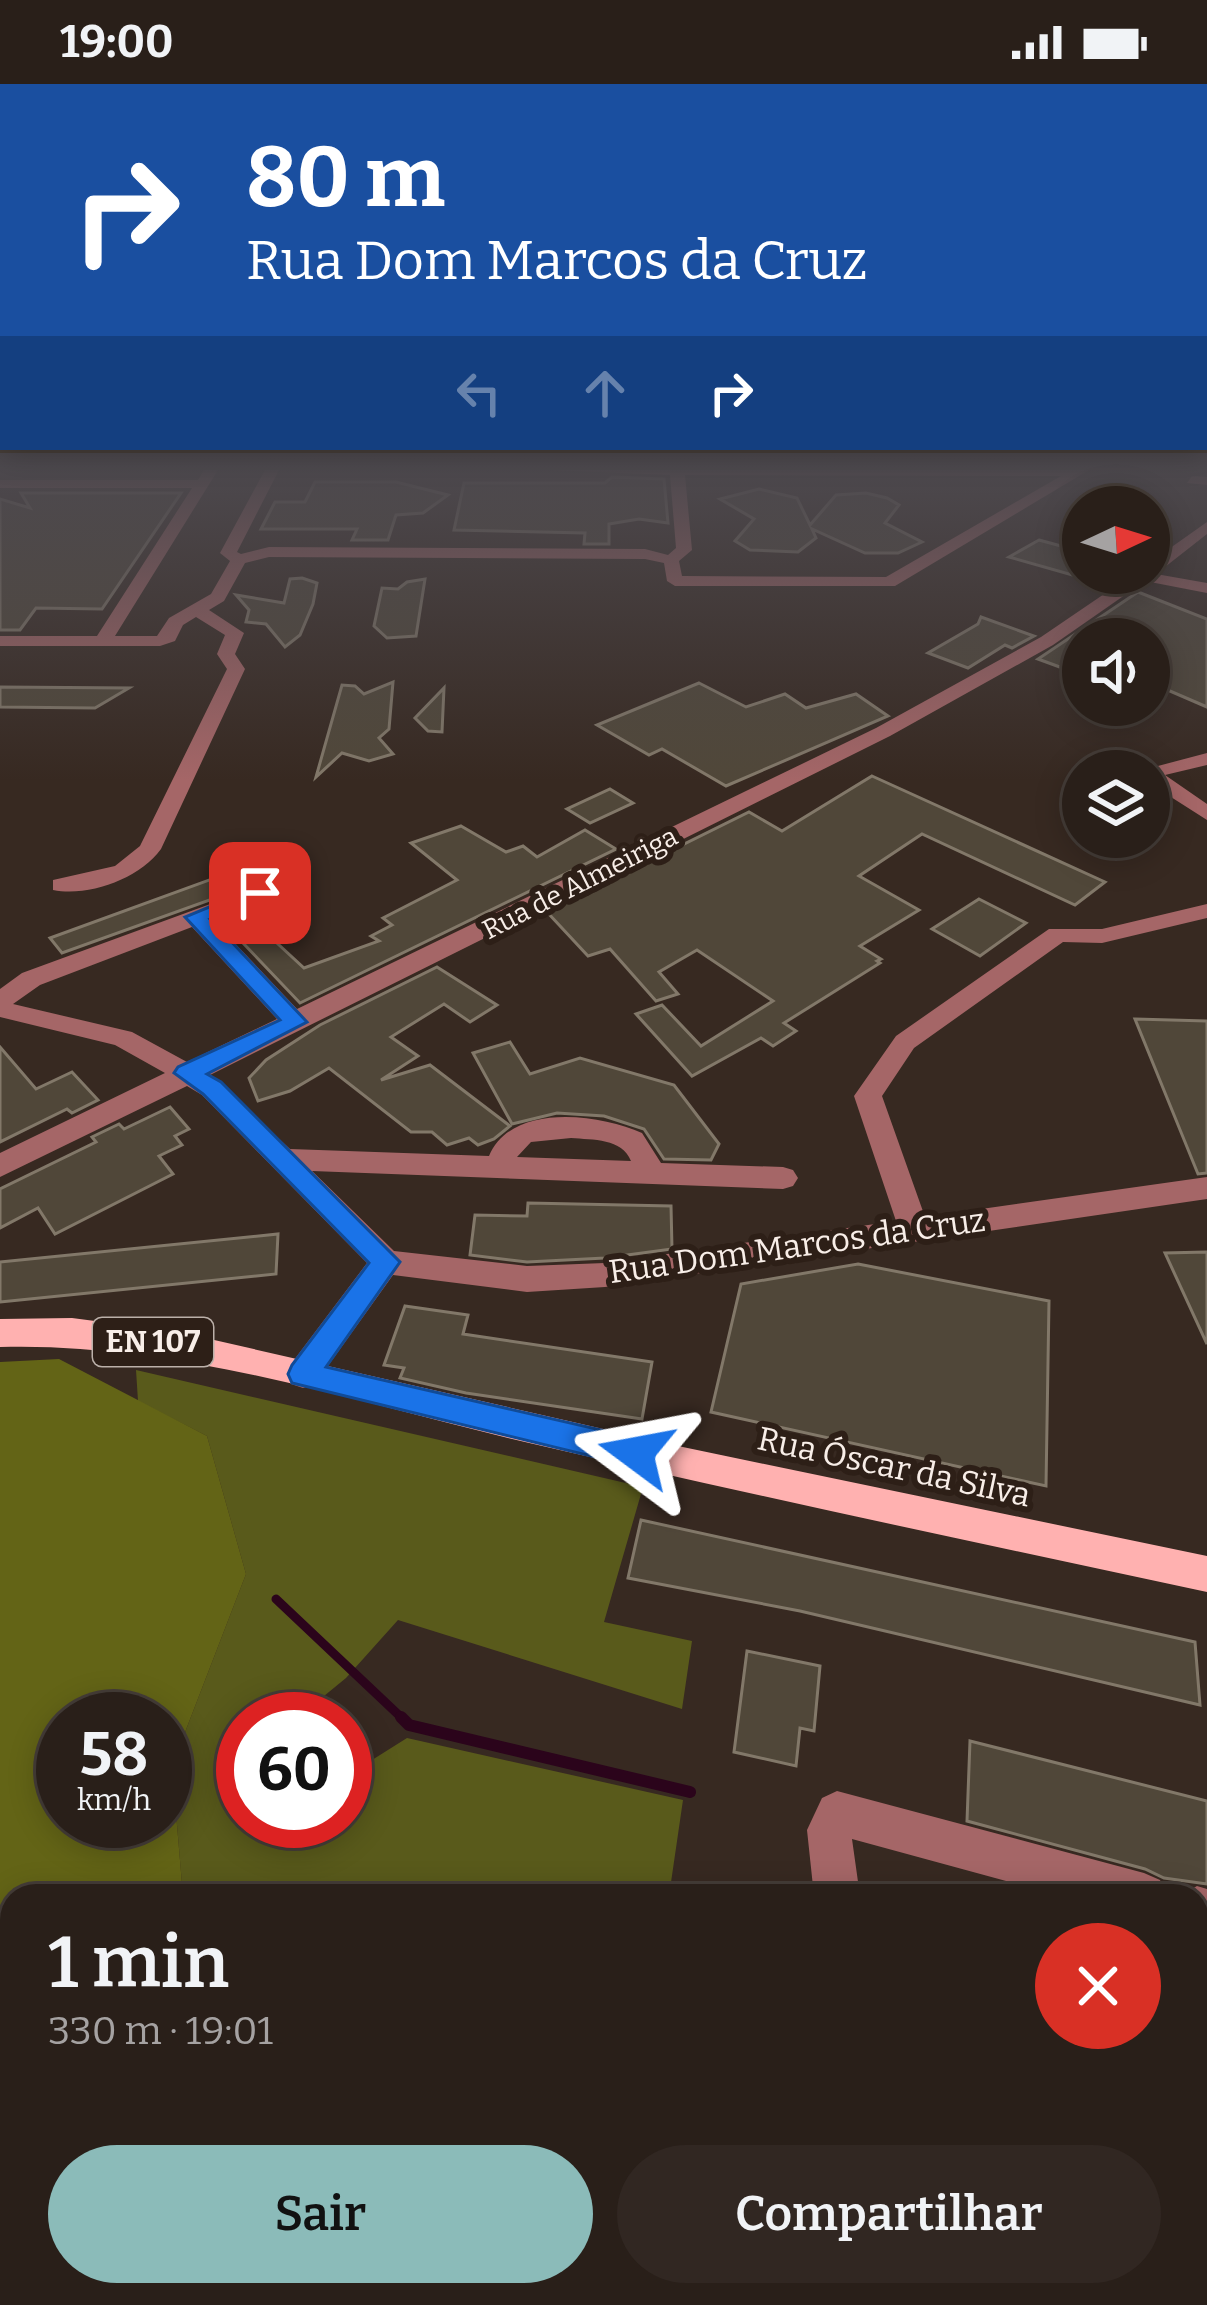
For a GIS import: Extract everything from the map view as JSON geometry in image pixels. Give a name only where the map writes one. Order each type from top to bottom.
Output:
[{"type":"main road","name":"Rua Óscar da Silva","points":[[0,1333],[72,1331],[179,1346],[678,1462],[1207,1574]]},
{"type":"street","points":[[102,642],[145,574]]},
{"type":"street","points":[[0,641],[160,640],[169,637],[175,622],[218,597],[231,574]]},
{"type":"street","points":[[674,574],[675,581],[889,582],[903,574]]},
{"type":"street","points":[[1170,579],[1207,588]]},
{"type":"street","name":"Rua de Almeiriga","points":[[0,1166],[883,732],[1047,641],[1115,594]]},
{"type":"street","points":[[61,885],[102,878],[143,860],[158,833],[236,669],[226,654],[235,633],[197,610]]},
{"type":"street","points":[[1170,768],[1207,759]]},
{"type":"street","points":[[1170,788],[1207,814]]},
{"type":"street","points":[[0,1005],[31,979],[292,881]]},
{"type":"street","points":[[915,1231],[868,1096],[905,1042],[1058,934],[1102,936],[1207,911]]},
{"type":"street","points":[[196,917],[295,1022]]},
{"type":"street","points":[[0,1005],[123,1038],[212,1088],[386,1262],[303,1374]]},
{"type":"street","points":[[283,1159],[783,1178]]},
{"type":"street","name":"Rua Dom Marcos da Cruz","points":[[386,1262],[527,1280],[605,1275],[1207,1188]]},
{"type":"street","points":[[836,1884],[829,1830],[837,1814],[1099,1884]]},
{"type":"shaded area","points":[[59,1359],[207,1436],[246,1574],[192,1714],[192,1692],[36,1692],[36,1848],[179,1848],[182,1884],[0,1884],[0,1362]]},
{"type":"shaded area","points":[[136,1370],[643,1487],[604,1622],[692,1641],[682,1709],[398,1620],[329,1692],[216,1692],[216,1848],[372,1848],[372,1760],[407,1738],[683,1800],[671,1884],[182,1884],[179,1848],[192,1848],[192,1714],[246,1574],[207,1436],[138,1401]]},
{"type":"building","points":[[0,574],[126,574],[102,609],[36,608],[20,630],[0,630]]},
{"type":"building","points":[[290,579],[317,583],[313,604],[300,635],[285,647],[266,624],[246,622],[249,610],[236,595],[284,603]]},
{"type":"building","points":[[425,579],[416,636],[387,638],[374,626],[382,588],[398,589]]},
{"type":"building","points":[[1135,594],[1143,594],[1207,619],[1207,707],[1170,691],[1170,618],[1099,618]]},
{"type":"building","points":[[981,617],[1034,636],[1012,648],[1005,645],[968,668],[928,653],[978,624]]},
{"type":"building","points":[[1062,643],[1062,668],[1038,659]]},
{"type":"building","points":[[393,682],[389,729],[379,738],[393,754],[369,761],[342,753],[316,777],[342,685],[355,686],[364,694]]},
{"type":"building","points":[[699,683],[746,707],[785,694],[806,708],[856,694],[888,716],[726,786],[662,749],[649,755],[597,725]]},
{"type":"building","points":[[0,687],[129,688],[95,708],[0,707]]},
{"type":"building","points":[[444,688],[442,732],[428,731],[415,718]]},
{"type":"building","points":[[872,776],[1105,882],[1075,905],[922,834],[859,876],[919,910],[860,946],[881,959],[880,963],[784,1023],[796,1031],[773,1046],[761,1038],[692,1076],[636,1014],[662,1005],[701,1046],[773,1001],[697,950],[659,972],[678,994],[656,1001],[610,949],[588,956],[547,912],[749,812],[782,831]]},
{"type":"building","points":[[610,789],[633,803],[590,823],[567,809]]},
{"type":"building","points":[[461,826],[506,852],[523,846],[537,857],[585,830],[616,849],[300,1003],[243,943],[266,933],[304,968],[379,941],[371,936],[392,925],[383,918],[457,880],[411,843]]},
{"type":"building","points":[[278,855],[293,870],[62,953],[50,938]]},
{"type":"building","points":[[979,899],[1026,923],[980,956],[932,929]]},
{"type":"building","points":[[437,967],[497,1005],[470,1022],[444,1004],[391,1037],[418,1056],[381,1080],[430,1065],[510,1126],[494,1139],[478,1145],[469,1138],[447,1145],[432,1132],[411,1132],[329,1068],[290,1091],[258,1101],[249,1078],[266,1060],[320,1025]]},
{"type":"building","points":[[1135,1019],[1207,1021],[1207,1173],[1198,1174]]},
{"type":"building","points":[[510,1042],[530,1074],[580,1058],[674,1085],[719,1144],[711,1160],[664,1159],[644,1129],[604,1116],[557,1113],[512,1124],[473,1053]]},
{"type":"building","points":[[0,1047],[36,1089],[72,1072],[98,1100],[72,1113],[67,1109],[0,1142]]},
{"type":"building","points":[[170,1107],[189,1129],[175,1136],[182,1145],[159,1156],[173,1174],[55,1234],[38,1208],[0,1228],[0,1189],[96,1142],[92,1137],[119,1124],[124,1129]]},
{"type":"building","points":[[528,1203],[671,1206],[672,1249],[527,1262],[470,1255],[475,1215],[527,1216]]},
{"type":"building","points":[[278,1234],[276,1274],[0,1302],[0,1262]]},
{"type":"building","points":[[1207,1252],[1207,1344],[1165,1253]]},
{"type":"building","points":[[858,1264],[1049,1301],[1046,1486],[711,1412],[741,1284]]},
{"type":"building","points":[[405,1306],[468,1315],[463,1334],[652,1362],[642,1419],[466,1393],[400,1378],[404,1368],[384,1365]]},
{"type":"building","points":[[641,1520],[1195,1642],[1200,1705],[800,1611],[628,1578]]},
{"type":"building","points":[[747,1651],[820,1666],[814,1731],[800,1728],[796,1766],[734,1752]]},
{"type":"building","points":[[970,1741],[1207,1801],[1207,1884],[1164,1878],[967,1821]]},
{"type":"waterway","points":[[276,1599],[404,1720]]},
{"type":"waterway","points":[[401,1717],[404,1720]]},
{"type":"waterway","points":[[404,1720],[409,1725],[690,1792]]},
{"type":"route","points":[[260,893],[196,917],[295,1022],[187,1073],[212,1088],[386,1262],[303,1374],[636,1453]]}]
